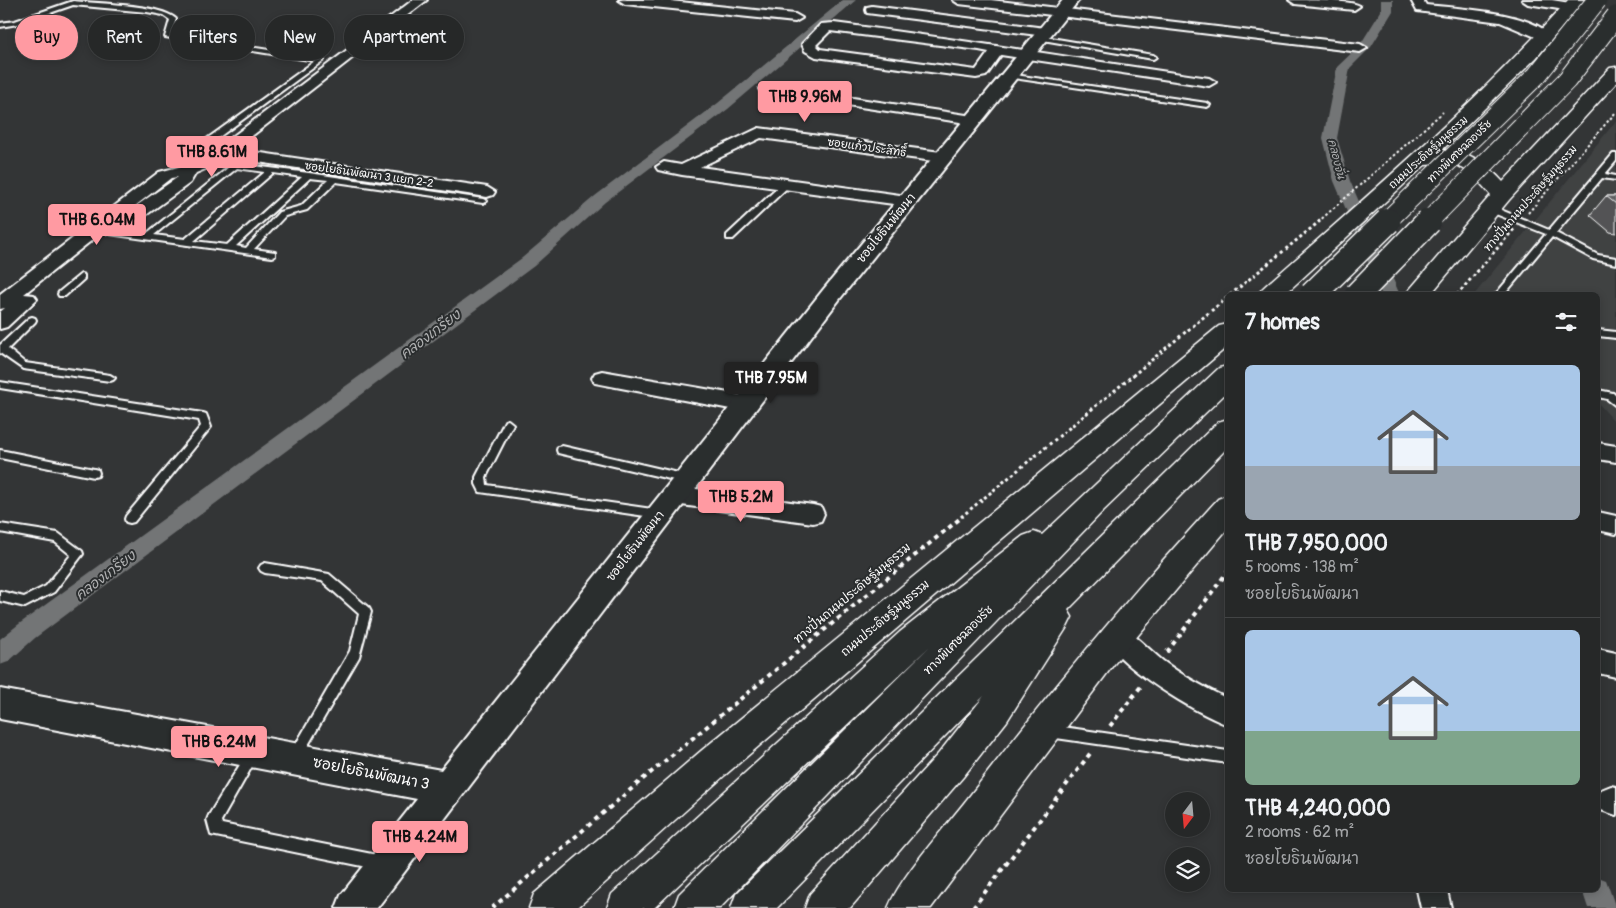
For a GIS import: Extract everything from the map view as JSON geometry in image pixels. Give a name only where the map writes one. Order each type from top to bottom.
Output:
[{"type":"main road","name":"ทางพิเศษฉลองรัช","points":[[1315,292],[1537,75],[1597,0]]},
{"type":"main road","name":"ถนนประดิษฐ์มนูธรรม","points":[[1273,292],[1339,235],[1410,167],[1448,134],[1545,37],[1574,4]]},
{"type":"main road","points":[[1360,292],[1567,80],[1616,16]]},
{"type":"main road","points":[[1420,292],[1529,166],[1614,78]]},
{"type":"main road","points":[[1448,134],[1446,141],[1450,147],[1464,156],[1486,164],[1529,166]]},
{"type":"main road","points":[[1410,167],[1438,155],[1455,157],[1474,165],[1484,172],[1497,202]]},
{"type":"main road","name":"ถนนประดิษฐ์มนูธรรม","points":[[548,908],[728,750],[1225,335]]},
{"type":"main road","name":"ทางพิเศษฉลองรัช","points":[[693,908],[1093,503],[1225,379]]},
{"type":"main road","points":[[750,908],[1225,432]]},
{"type":"main road","points":[[626,908],[911,642],[1002,568],[1093,503]]},
{"type":"main road","points":[[907,908],[1041,730],[1116,636],[1225,510]]},
{"type":"main road","points":[[824,908],[951,765],[995,709],[1083,574]]},
{"type":"street","points":[[0,303],[165,175],[209,162],[421,0]]},
{"type":"street","points":[[625,0],[681,3],[794,18]]},
{"type":"street","points":[[959,0],[1065,6],[1360,48]]},
{"type":"street","points":[[1296,0],[1354,6]]},
{"type":"street","points":[[1417,0],[1422,8],[1502,18],[1524,26],[1545,37]]},
{"type":"street","points":[[1528,0],[1574,4]]},
{"type":"street","name":"ซอยโยธินพัฒนา","points":[[354,908],[746,404],[941,157],[1065,6]]},
{"type":"street","points":[[872,10],[1036,42],[1208,82]]},
{"type":"street","points":[[997,51],[981,73],[976,74],[816,53],[810,48],[809,44],[828,26],[979,46],[997,51],[1036,42]]},
{"type":"street","points":[[766,89],[973,120]]},
{"type":"street","name":"ซอยแก้วประสิทธื์","points":[[682,170],[759,133],[941,157]]},
{"type":"street","name":"ซอยโยธินพัฒนา 3 แยก 2-2","points":[[222,152],[485,196]]},
{"type":"street","points":[[664,167],[908,201]]},
{"type":"street","points":[[0,322],[112,232],[184,180],[188,174],[187,170]]},
{"type":"street","points":[[602,378],[746,404]]},
{"type":"street","points":[[1600,451],[1616,454]]},
{"type":"street","points":[[674,496],[813,514]]},
{"type":"street","points":[[1600,522],[1616,525]]},
{"type":"street","points":[[1116,636],[1154,669],[1190,694],[1225,712]]},
{"type":"street","points":[[1600,662],[1616,665]]},
{"type":"street","name":"ซอยโยธินพัฒนา 3","points":[[0,704],[256,750],[446,788]]},
{"type":"street","points":[[1432,892],[1436,908]]},
{"type":"lane","points":[[0,25],[16,23],[80,0]]},
{"type":"lane","points":[[127,8],[139,0]]},
{"type":"lane","points":[[73,3],[101,3],[165,14],[173,20],[167,36],[321,60],[186,158],[183,163],[187,170]]},
{"type":"lane","points":[[1036,42],[1153,57]]},
{"type":"lane","points":[[1008,76],[1207,105]]},
{"type":"lane","points":[[1501,292],[1616,156]]},
{"type":"lane","points":[[209,162],[334,179],[485,196]]},
{"type":"lane","points":[[147,237],[236,165]]},
{"type":"lane","points":[[187,242],[272,170]]},
{"type":"lane","points":[[229,248],[309,175]]},
{"type":"lane","points":[[1600,175],[1616,178]]},
{"type":"lane","points":[[248,251],[282,214],[304,208],[334,179]]},
{"type":"lane","points":[[730,237],[787,184]]},
{"type":"lane","points":[[1497,202],[1520,222],[1550,233],[1596,256],[1616,261]]},
{"type":"lane","points":[[112,232],[272,254]]},
{"type":"lane","points":[[62,294],[81,277]]},
{"type":"lane","points":[[32,320],[1,348],[22,366],[110,378]]},
{"type":"lane","points":[[1600,333],[1616,335]]},
{"type":"lane","points":[[0,385],[204,417],[206,426],[130,519]]},
{"type":"lane","points":[[1600,394],[1610,396],[1616,402]]},
{"type":"lane","points":[[508,424],[481,477],[481,484],[484,489],[674,496]]},
{"type":"lane","points":[[562,450],[674,496]]},
{"type":"lane","points":[[0,454],[94,473]]},
{"type":"lane","points":[[0,528],[58,538],[78,554],[50,589],[25,602],[0,596]]},
{"type":"lane","points":[[265,568],[325,577],[365,612],[354,653],[295,758]]},
{"type":"lane","points":[[1041,730],[1225,757]]},
{"type":"lane","points":[[256,750],[214,820],[216,830],[388,864]]},
{"type":"path","name":"ทางปั่นถนนประดิษฐ์มนูธรรม","points":[[1460,292],[1616,112]]},
{"type":"path","name":"ทางปั่นถนนประดิษฐ์มนูธรรม","points":[[1234,292],[1365,183]]},
{"type":"path","name":"ทางปั่นถนนประดิษฐ์มนูธรรม","points":[[492,908],[651,773],[1225,299]]},
{"type":"shaded area","points":[[1616,121],[1616,423],[1600,405],[1600,292],[1476,292]]},
{"type":"building","points":[[1606,196],[1616,196],[1616,204]]},
{"type":"waterway","name":"คลองเกรียง","points":[[0,654],[27,631],[528,262],[600,199],[723,106],[850,0]]},
{"type":"waterway","name":"คลองจั่น","points":[[1387,0],[1387,11],[1365,47],[1344,67],[1330,138],[1342,181],[1390,292]]},
{"type":"waterway","name":"คลองจั่น","points":[[1597,892],[1602,908]]}]
